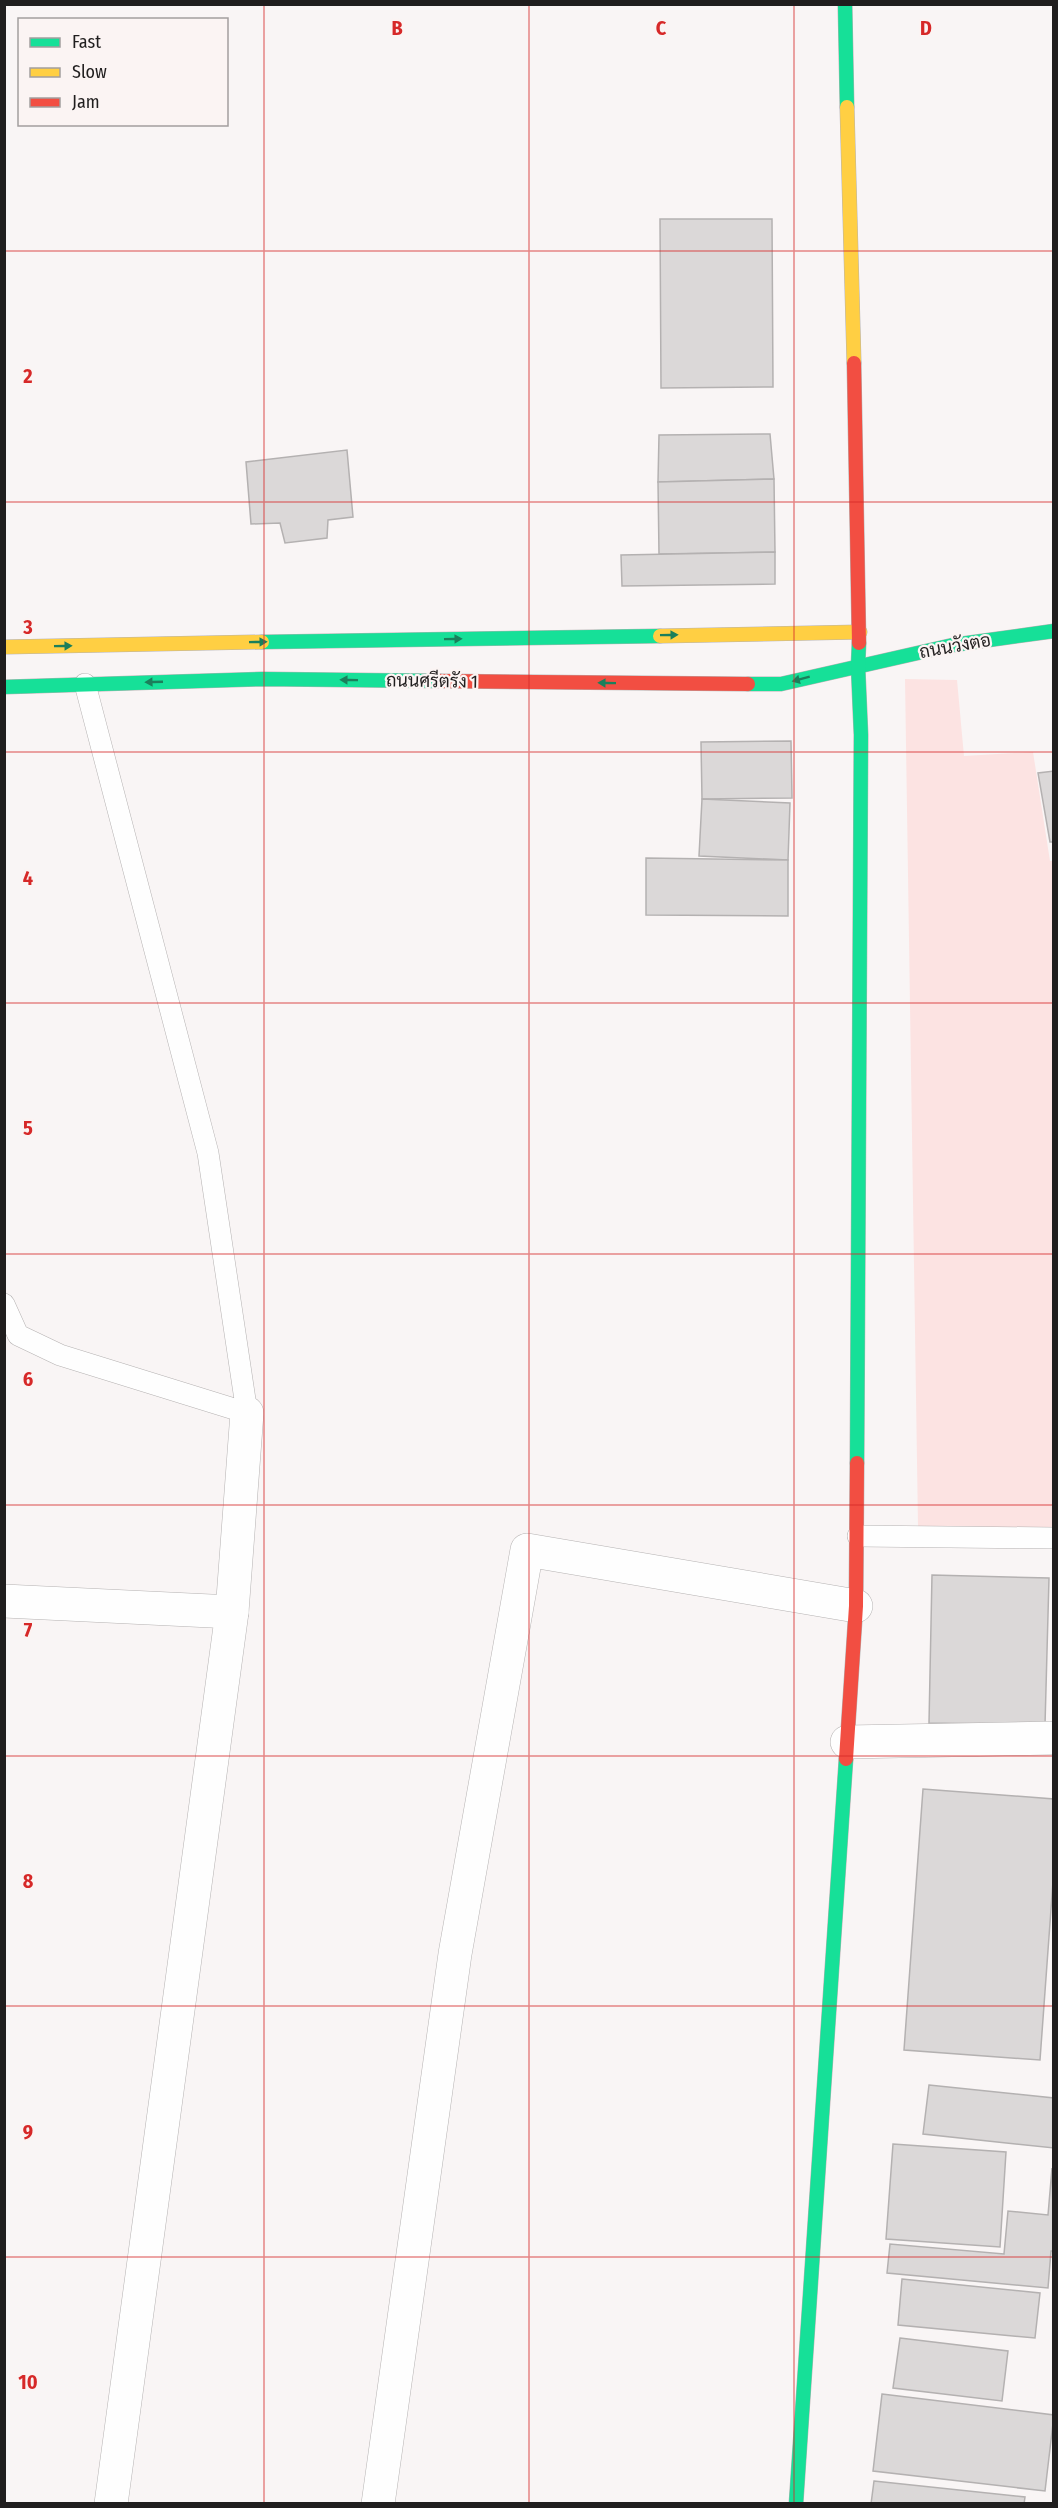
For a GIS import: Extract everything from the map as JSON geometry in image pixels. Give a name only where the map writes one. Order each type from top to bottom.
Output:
[{"type":"street","points":[[796,2504],[856,1606],[858,1536],[856,1338],[861,735],[845,4]]},
{"type":"street","name":"ถนนวังตอ","points":[[858,666],[953,645],[1053,631]]},
{"type":"street","points":[[4,647],[860,632]]},
{"type":"street","name":"ถนนศรีตรัง 1","points":[[4,687],[274,679],[781,684],[858,666]]},
{"type":"street","points":[[111,2504],[232,1612],[247,1413]]},
{"type":"street","points":[[378,2504],[455,1954],[527,1550],[856,1606]]},
{"type":"street","points":[[4,1601],[232,1612]]},
{"type":"street","points":[[847,1742],[1053,1738]]},
{"type":"lane","points":[[4,1304],[18,1335],[60,1355],[247,1413],[208,1153],[85,684]]},
{"type":"lane","points":[[858,1536],[1053,1538]]},
{"type":"shaded area","points":[[905,679],[957,680],[964,756],[1033,752],[1050,861],[1053,861],[1053,1529],[918,1526]]},
{"type":"building","points":[[660,219],[772,219],[773,387],[661,388]]},
{"type":"building","points":[[770,434],[774,479],[658,482],[659,435]]},
{"type":"building","points":[[347,450],[353,517],[328,520],[327,538],[285,543],[280,523],[251,524],[246,462]]},
{"type":"building","points":[[774,479],[775,552],[659,554],[658,482]]},
{"type":"building","points":[[775,552],[775,584],[622,586],[621,555]]},
{"type":"building","points":[[791,741],[792,798],[702,799],[701,742]]},
{"type":"building","points":[[1054,771],[1054,842],[1050,842],[1038,773]]},
{"type":"building","points":[[702,799],[790,803],[788,860],[699,856]]},
{"type":"building","points":[[646,858],[788,860],[788,916],[646,915]]},
{"type":"building","points":[[932,1575],[1049,1578],[1045,1725],[929,1723]]},
{"type":"building","points":[[923,1789],[1054,1799],[1054,1868],[1040,2060],[904,2050]]},
{"type":"building","points":[[929,2085],[1054,2098],[1054,2148],[923,2134]]},
{"type":"building","points":[[893,2144],[1006,2152],[1000,2247],[886,2239]]},
{"type":"building","points":[[1052,2168],[1054,2251],[1051,2251],[1048,2288],[887,2273],[890,2244],[1004,2254],[1008,2211],[1048,2215]]},
{"type":"building","points":[[902,2279],[1040,2293],[1035,2338],[898,2325]]},
{"type":"building","points":[[900,2338],[1008,2351],[1002,2401],[893,2388]]},
{"type":"building","points":[[882,2394],[1054,2415],[1045,2491],[873,2471]]},
{"type":"building","points":[[874,2481],[1025,2497],[1024,2504],[871,2504]]},
{"type":"traffic: fast","points":[[845,4],[847,107]]},
{"type":"traffic: fast","points":[[748,684],[781,684],[953,645],[1054,631]]},
{"type":"traffic: fast","points":[[262,642],[660,636]]},
{"type":"traffic: fast","points":[[857,1463],[861,735],[859,643]]},
{"type":"traffic: fast","points":[[4,687],[262,679],[440,681]]},
{"type":"traffic: fast","points":[[796,2504],[846,1759]]},
{"type":"traffic: slow","points":[[847,107],[854,363]]},
{"type":"traffic: slow","points":[[660,636],[860,632]]},
{"type":"traffic: slow","points":[[4,647],[262,642]]},
{"type":"traffic: jam","points":[[854,363],[859,643]]},
{"type":"traffic: jam","points":[[440,681],[748,684]]},
{"type":"traffic: jam","points":[[846,1759],[856,1606],[857,1463]]}]
